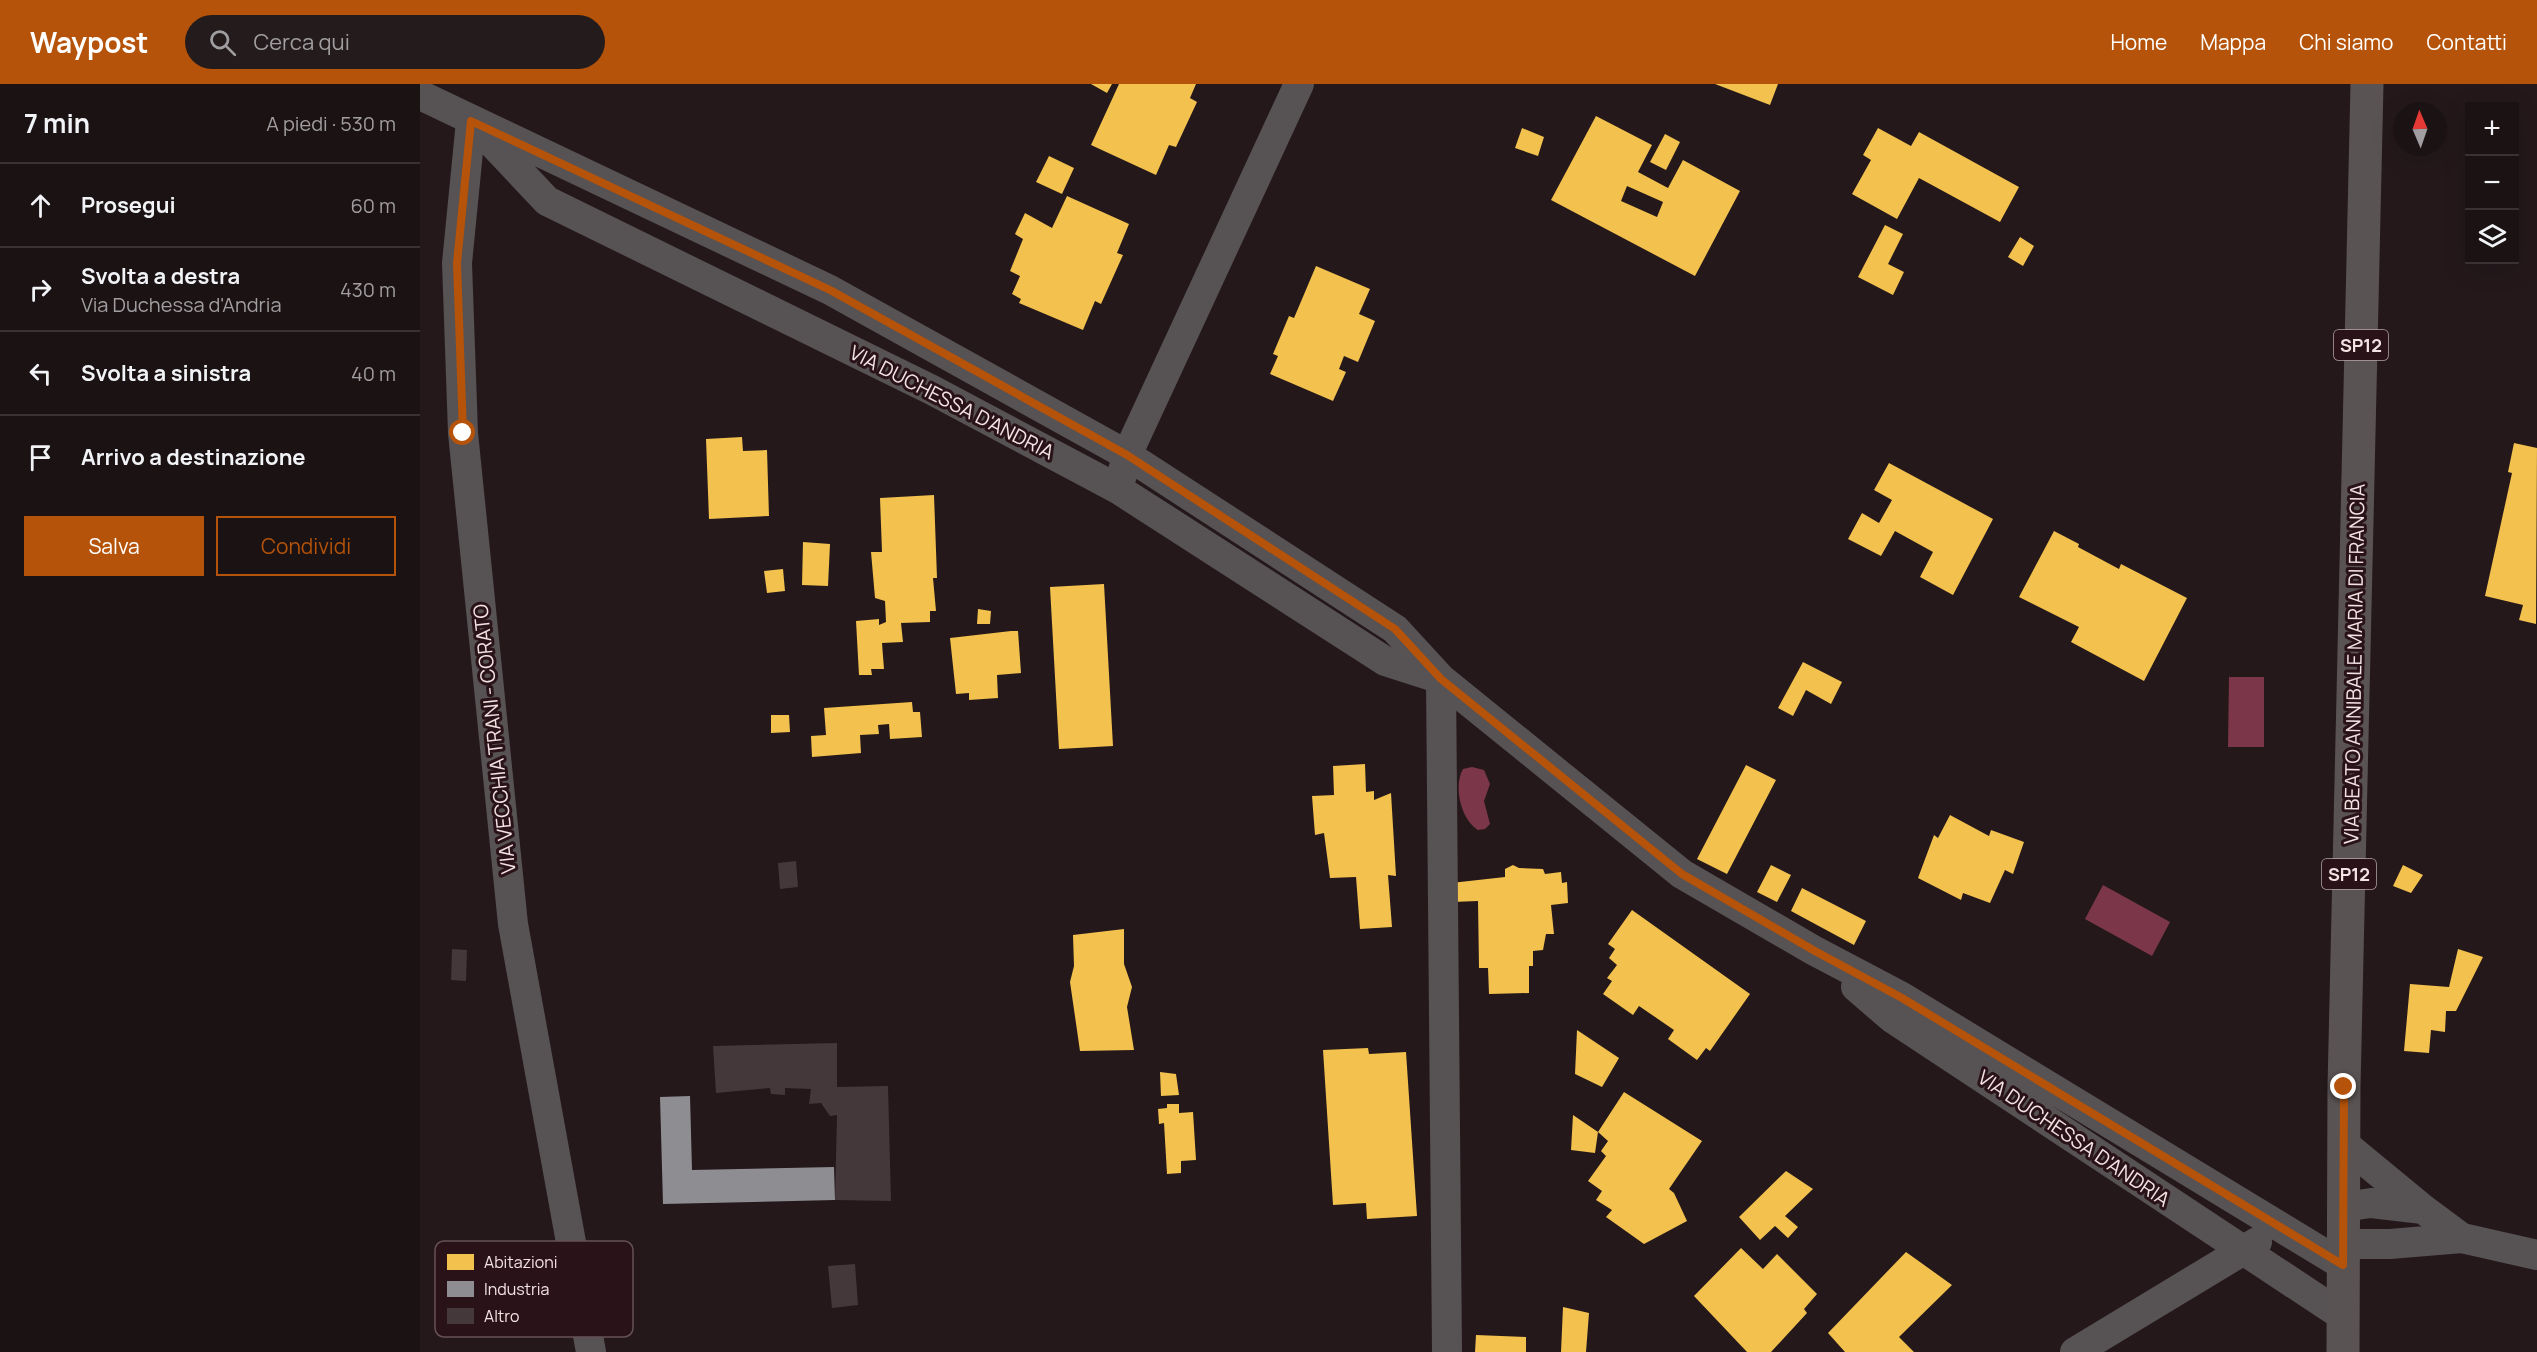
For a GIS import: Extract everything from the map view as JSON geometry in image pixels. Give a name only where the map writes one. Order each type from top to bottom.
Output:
[{"type":"main road","name":"VIA BEATO ANNIBALE MARIA DI FRANCIA","points":[[2343,1316],[2343,1143],[2367,84]]},
{"type":"main road","name":"SP12","points":[[2343,1316],[2343,1352]]},
{"type":"street","points":[[1118,489],[1127,455],[1299,84]]},
{"type":"street","name":"VIA DUCHESSA D'ANDRIA","points":[[420,95],[830,290],[1127,455],[1395,629],[1441,679],[1682,874],[1813,950],[1902,998],[2282,1227],[2343,1255]]},
{"type":"street","name":"VIA DUCHESSA D'ANDRIA","points":[[471,121],[547,201],[932,390],[1118,489],[1385,661],[1441,679]]},
{"type":"street","name":"VIA VECCHIA TRANI - CORATO","points":[[471,121],[457,263],[463,433],[513,924],[571,1241]]},
{"type":"street","points":[[1441,679],[1447,1352]]},
{"type":"street","name":"VIA DUCHESSA D'ANDRIA","points":[[1813,950],[1892,1018],[2343,1316]]},
{"type":"street","points":[[2343,1143],[2422,1209],[2462,1238]]},
{"type":"street","points":[[2343,1207],[2371,1203],[2422,1209]]},
{"type":"street","points":[[2075,1352],[2282,1227]]},
{"type":"street","points":[[2343,1255],[2390,1244],[2462,1238],[2537,1255]]},
{"type":"street","name":"VIA VECCHIA TRANI - CORATO","points":[[588,1337],[591,1352]]},
{"type":"shaded area","points":[[2229,677],[2264,677],[2264,747],[2228,747]]},
{"type":"shaded area","points":[[1472,767],[1484,770],[1490,784],[1484,801],[1490,824],[1485,829],[1478,830],[1472,825],[1460,802],[1460,776],[1463,769]]},
{"type":"shaded area","points":[[2103,885],[2170,922],[2152,956],[2085,919]]},
{"type":"building: Abitazioni","points":[[1091,84],[1112,84],[1107,93]]},
{"type":"building: Abitazioni","points":[[1119,84],[1196,84],[1190,98],[1197,102],[1176,147],[1169,145],[1156,175],[1091,145]]},
{"type":"building: Abitazioni","points":[[1715,84],[1778,84],[1770,105]]},
{"type":"building: Abitazioni","points":[[1596,116],[1652,145],[1638,172],[1668,188],[1683,160],[1740,191],[1695,276],[1551,200]],"holes":[[[1627,186],[1663,202],[1657,217],[1621,201]]]},
{"type":"building: Abitazioni","points":[[1522,128],[1544,137],[1538,156],[1515,148]]},
{"type":"building: Abitazioni","points":[[1878,128],[1911,146],[1919,132],[2019,187],[2000,222],[1919,178],[1897,219],[1852,194],[1871,160],[1863,155]]},
{"type":"building: Abitazioni","points":[[1665,134],[1680,142],[1666,170],[1650,162]]},
{"type":"building: Abitazioni","points":[[1049,156],[1074,168],[1062,194],[1036,182]]},
{"type":"building: Abitazioni","points":[[1067,196],[1129,224],[1117,253],[1123,255],[1101,304],[1095,301],[1083,330],[1019,303],[1021,299],[1012,294],[1020,276],[1010,271],[1023,239],[1015,234],[1025,213],[1052,228]]},
{"type":"building: Abitazioni","points":[[1885,225],[1903,234],[1888,264],[1904,272],[1893,295],[1858,277]]},
{"type":"building: Abitazioni","points":[[2020,237],[2034,246],[2023,266],[2008,257]]},
{"type":"building: Abitazioni","points":[[1316,266],[1370,289],[1359,314],[1375,321],[1358,362],[1344,356],[1339,369],[1346,372],[1333,401],[1270,374],[1278,356],[1273,354],[1289,316],[1294,318]]},
{"type":"building: Abitazioni","points":[[742,437],[743,451],[767,450],[769,516],[709,519],[706,439]]},
{"type":"building: Abitazioni","points":[[2514,443],[2537,448],[2536,624],[2519,620],[2523,605],[2485,596],[2512,473],[2508,472]]},
{"type":"building: Abitazioni","points":[[1889,463],[1993,519],[1953,595],[1920,577],[1933,552],[1895,531],[1881,556],[1848,539],[1862,513],[1879,523],[1892,500],[1874,490]]},
{"type":"building: Abitazioni","points":[[934,495],[937,578],[933,578],[936,611],[930,611],[930,622],[901,623],[903,642],[882,643],[884,669],[871,669],[872,675],[859,675],[856,621],[879,619],[879,625],[886,622],[885,601],[875,598],[871,552],[882,552],[880,498]]},
{"type":"building: Abitazioni","points":[[2054,531],[2119,569],[2121,564],[2187,598],[2144,681],[2071,642],[2079,627],[2019,597]]},
{"type":"building: Abitazioni","points":[[803,542],[830,544],[828,586],[802,585]]},
{"type":"building: Abitazioni","points":[[783,569],[785,591],[767,593],[764,571]]},
{"type":"building: Abitazioni","points":[[1104,584],[1113,746],[1059,749],[1050,587]]},
{"type":"building: Abitazioni","points":[[978,609],[991,611],[990,624],[977,624]]},
{"type":"building: Abitazioni","points":[[1018,631],[1021,673],[997,675],[998,698],[969,700],[969,693],[956,694],[950,638]]},
{"type":"building: Abitazioni","points":[[1803,662],[1842,682],[1831,704],[1806,690],[1793,716],[1778,708]]},
{"type":"building: Abitazioni","points":[[912,702],[913,712],[920,712],[922,737],[890,739],[889,724],[878,725],[879,734],[860,735],[861,753],[812,757],[811,736],[826,735],[824,708]]},
{"type":"building: Abitazioni","points":[[771,715],[789,715],[790,732],[771,733]]},
{"type":"building: Abitazioni","points":[[1365,764],[1366,792],[1374,791],[1374,800],[1391,793],[1396,876],[1388,875],[1392,927],[1360,929],[1356,877],[1330,878],[1324,833],[1315,835],[1312,796],[1334,795],[1333,766]]},
{"type":"building: Abitazioni","points":[[1746,765],[1776,780],[1727,874],[1697,859]]},
{"type":"building: Abitazioni","points":[[1950,815],[1989,836],[1991,830],[2024,842],[2013,874],[2005,870],[1990,903],[1963,893],[1961,900],[1918,878],[1934,835],[1938,838]]},
{"type":"building: Abitazioni","points":[[1513,865],[1519,868],[1543,869],[1545,874],[1561,872],[1562,883],[1567,882],[1568,903],[1551,905],[1554,934],[1546,934],[1543,950],[1533,951],[1533,966],[1529,966],[1529,993],[1489,994],[1488,968],[1479,968],[1478,901],[1452,902],[1451,883],[1505,877],[1505,869]]},
{"type":"building: Abitazioni","points":[[1771,865],[1791,875],[1777,902],[1757,892]]},
{"type":"building: Abitazioni","points":[[2403,865],[2423,875],[2411,893],[2393,886]]},
{"type":"building: Abitazioni","points":[[1802,888],[1866,921],[1854,945],[1791,911]]},
{"type":"building: Abitazioni","points":[[1632,910],[1750,994],[1710,1051],[1706,1048],[1697,1060],[1668,1039],[1674,1030],[1639,1006],[1633,1015],[1603,994],[1612,981],[1607,978],[1617,965],[1609,958],[1615,949],[1608,944]]},
{"type":"building: Abitazioni","points":[[1124,929],[1124,964],[1132,987],[1127,1007],[1134,1050],[1080,1051],[1070,982],[1074,966],[1073,935]]},
{"type":"building: Abitazioni","points":[[2458,949],[2483,957],[2456,1011],[2446,1011],[2445,1032],[2431,1030],[2429,1053],[2404,1051],[2410,984],[2449,987]]},
{"type":"building: Abitazioni","points":[[1577,1030],[1619,1058],[1602,1087],[1575,1074]]},
{"type":"building: Abitazioni","points":[[1368,1048],[1369,1054],[1406,1052],[1417,1216],[1367,1219],[1366,1203],[1333,1205],[1323,1050]]},
{"type":"building: Abitazioni","points":[[1160,1072],[1176,1074],[1179,1095],[1161,1096]]},
{"type":"building: Abitazioni","points":[[1624,1092],[1702,1141],[1669,1189],[1674,1193],[1687,1221],[1644,1244],[1606,1217],[1612,1210],[1596,1200],[1602,1191],[1588,1181],[1606,1156],[1601,1151],[1608,1141],[1598,1132]]},
{"type":"building: Abitazioni","points":[[1167,1104],[1179,1104],[1179,1113],[1193,1112],[1196,1160],[1181,1161],[1181,1173],[1167,1174],[1164,1123],[1159,1124],[1158,1109],[1167,1108]]},
{"type":"building: Abitazioni","points":[[1573,1115],[1598,1132],[1595,1153],[1571,1150]]},
{"type":"building: Abitazioni","points":[[1786,1171],[1813,1189],[1785,1216],[1798,1227],[1788,1238],[1775,1226],[1760,1240],[1739,1217]]},
{"type":"building: Abitazioni","points":[[1741,1248],[1763,1269],[1777,1254],[1817,1294],[1804,1309],[1807,1313],[1771,1352],[1747,1352],[1694,1296]]},
{"type":"building: Abitazioni","points":[[1906,1252],[1952,1285],[1899,1337],[1914,1352],[1845,1352],[1828,1333]]},
{"type":"building: Abitazioni","points":[[1563,1307],[1589,1313],[1586,1352],[1561,1352]]},
{"type":"building: Abitazioni","points":[[1476,1335],[1526,1337],[1526,1352],[1475,1352]]},
{"type":"building: Industria","points":[[690,1096],[692,1170],[834,1167],[835,1200],[663,1204],[660,1097]]},
{"type":"building: Altro","points":[[796,861],[798,887],[780,889],[778,863]]},
{"type":"building: Altro","points":[[452,949],[467,950],[466,981],[451,980]]},
{"type":"building: Altro","points":[[837,1043],[837,1087],[888,1086],[891,1201],[835,1200],[837,1115],[830,1116],[821,1103],[809,1104],[811,1089],[785,1088],[785,1095],[771,1094],[770,1088],[716,1093],[713,1046]]},
{"type":"building: Altro","points":[[855,1264],[858,1305],[832,1308],[828,1266]]},
{"type":"route","points":[[463,433],[457,263],[471,121],[830,290],[1127,455],[1395,629],[1441,679],[1682,874],[1813,950],[1902,998],[2343,1265],[2344,1087]]}]
